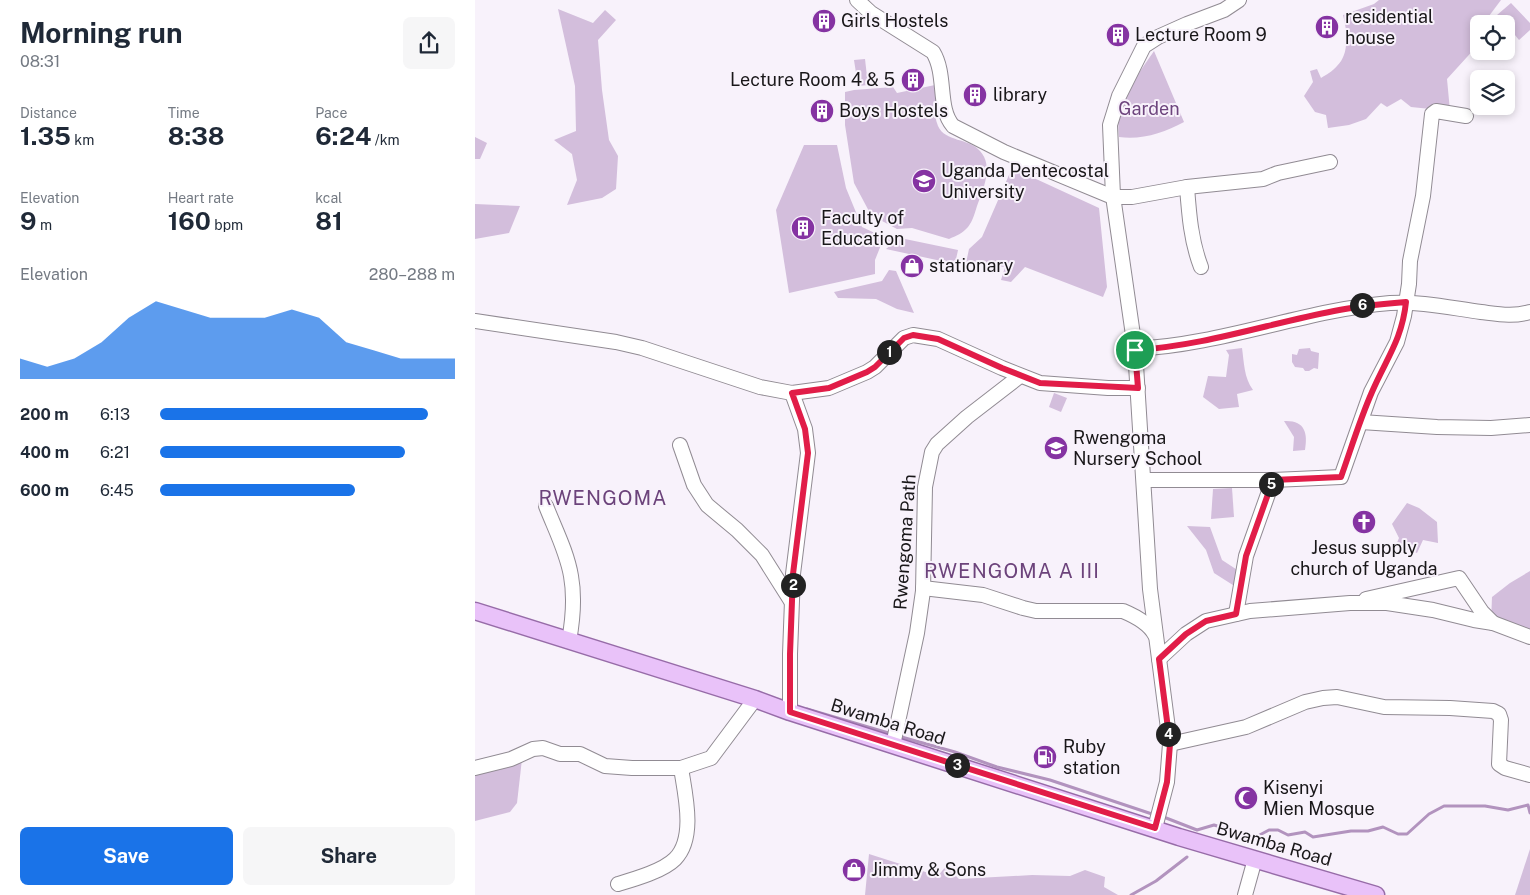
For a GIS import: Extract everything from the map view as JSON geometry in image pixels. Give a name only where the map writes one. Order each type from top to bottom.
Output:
[{"type":"main road","name":"Bwamba Road","points":[[475,611],[755,699],[790,712],[1179,837],[1255,859],[1341,890],[1376,895]]},
{"type":"street","points":[[857,0],[871,13],[933,52],[941,70],[947,120],[953,126],[1004,152],[1113,196],[1132,197],[1187,187],[1263,178],[1330,162]]},
{"type":"street","points":[[1155,828],[1167,782],[1170,744],[1150,589],[1135,350],[1113,196],[1110,125],[1119,96],[1144,46],[1158,37],[1224,10],[1239,0]]},
{"type":"street","points":[[1144,480],[1273,480],[1341,477],[1371,392],[1397,342],[1404,316],[1413,245],[1424,190],[1432,114],[1437,112],[1466,116]]},
{"type":"street","points":[[1187,187],[1191,232],[1195,253],[1201,267]]},
{"type":"street","points":[[1135,350],[1160,348],[1220,338],[1332,311],[1361,306],[1406,302],[1505,315],[1530,312]]},
{"type":"street","points":[[475,320],[616,342],[642,348],[760,387],[792,393],[829,388],[867,372],[875,367],[904,338],[913,335],[938,339],[1040,383],[1049,385],[1138,388]]},
{"type":"street","name":"Rwengoma Path","points":[[893,745],[917,633],[923,588],[925,487],[934,448],[967,417],[1020,376]]},
{"type":"street","points":[[790,712],[790,654],[794,561],[808,453],[805,429],[792,393]]},
{"type":"street","points":[[1361,422],[1491,428],[1530,425]]},
{"type":"street","points":[[680,445],[694,485],[707,505],[737,530],[762,555],[792,602]]},
{"type":"street","points":[[1236,614],[1246,556],[1273,480]]},
{"type":"street","points":[[546,506],[567,559],[571,576],[573,609],[569,641]]},
{"type":"street","points":[[1350,603],[1379,594],[1459,578],[1482,612],[1493,623]]},
{"type":"street","points":[[923,588],[983,595],[1036,611],[1123,610],[1147,625],[1155,635]]},
{"type":"street","points":[[1159,659],[1186,634],[1206,621],[1250,611],[1350,603],[1387,603],[1433,610],[1493,623],[1530,637]]},
{"type":"street","points":[[1170,744],[1246,727],[1305,702],[1337,697],[1384,706],[1493,711],[1499,714],[1501,720],[1499,764],[1505,768],[1530,775]]},
{"type":"street","points":[[475,768],[511,759],[533,749],[543,748],[560,754],[580,754],[605,766],[681,768],[711,758],[755,699]]},
{"type":"street","points":[[618,884],[636,878],[674,860],[683,847],[687,812],[681,768]]},
{"type":"street","points":[[1245,895],[1255,859]]},
{"type":"green space","points":[[1379,0],[1501,0],[1490,15],[1470,15],[1470,54],[1447,79],[1450,111],[1411,107],[1401,99],[1387,107],[1381,103],[1366,119],[1349,125],[1328,128],[1326,115],[1315,112],[1304,96],[1313,82],[1310,71],[1317,69],[1321,78],[1335,68],[1341,61],[1346,49],[1346,28],[1343,15],[1374,4]]},
{"type":"green space","points":[[1511,3],[1530,23],[1530,30],[1519,40],[1515,35],[1515,15],[1497,15]]},
{"type":"green space","points":[[558,9],[593,23],[605,10],[616,20],[598,40],[609,140],[618,156],[616,189],[602,198],[567,205],[577,180],[572,154],[554,140],[576,131],[575,86]]},
{"type":"green space","name":"Garden","points":[[1154,51],[1184,122],[1153,135],[1128,138],[1119,137],[1122,103],[1135,79]]},
{"type":"green space","points":[[865,59],[868,85],[858,86],[854,60]]},
{"type":"green space","points":[[935,85],[937,95],[936,121],[941,131],[951,138],[970,144],[980,151],[984,157],[987,171],[984,186],[971,222],[964,231],[949,239],[912,228],[897,229],[871,215],[854,183],[845,125],[845,92],[893,87],[897,93]]},
{"type":"green space","points":[[475,137],[487,143],[480,159],[475,159]]},
{"type":"green space","points":[[804,145],[837,145],[846,188],[862,227],[892,241],[881,245],[875,260],[875,274],[789,293],[776,210]]},
{"type":"green space","points":[[1012,168],[1099,208],[1107,287],[1103,297],[1025,267],[1011,282],[1001,280],[1005,267],[966,263],[969,249],[982,237]]},
{"type":"green space","points":[[475,204],[520,206],[509,233],[475,239]]},
{"type":"green space","points":[[905,239],[958,250],[955,264],[886,249],[897,240]]},
{"type":"green space","points":[[889,270],[896,271],[914,313],[897,309],[876,299],[838,298],[834,292],[882,281]]},
{"type":"green space","points":[[1242,348],[1246,375],[1253,390],[1237,394],[1239,407],[1219,409],[1203,397],[1208,376],[1226,377],[1229,355],[1226,350]]},
{"type":"green space","points":[[1310,348],[1311,351],[1319,353],[1318,369],[1314,368],[1305,371],[1303,368],[1295,367],[1292,362],[1292,354],[1297,355],[1299,349]]},
{"type":"green space","points":[[1054,393],[1067,398],[1061,412],[1049,407]]},
{"type":"green space","points":[[1284,421],[1291,421],[1301,425],[1306,438],[1305,450],[1293,451],[1294,437]]},
{"type":"green space","points":[[1232,488],[1234,517],[1211,519],[1213,489]]},
{"type":"green space","points":[[1407,503],[1419,508],[1437,522],[1438,543],[1423,540],[1417,553],[1396,545],[1399,538],[1392,524]]},
{"type":"green space","points":[[1187,526],[1210,527],[1222,560],[1245,575],[1236,587],[1214,573],[1206,550]]},
{"type":"green space","points":[[1530,571],[1530,636],[1491,622],[1492,597]]},
{"type":"green space","points":[[522,759],[517,803],[510,812],[475,821],[475,771]]},
{"type":"green space","points":[[1530,849],[1530,895],[1515,895]]},
{"type":"green space","points":[[869,854],[938,876],[946,866],[959,879],[1032,875],[1070,876],[1085,870],[1105,877],[1104,887],[1118,895],[865,895]]},
{"type":"waterway","points":[[807,709],[892,734]]},
{"type":"waterway","points":[[898,736],[955,752],[997,767],[1050,780],[1155,815]]},
{"type":"waterway","points":[[1161,816],[1197,830],[1214,825],[1227,829],[1234,837],[1242,839],[1254,838],[1269,830],[1278,830],[1288,835],[1305,832],[1313,837],[1351,831],[1368,831],[1383,827],[1398,834],[1407,834],[1429,814],[1444,806],[1485,806],[1508,810],[1528,805],[1530,813]]},
{"type":"waterway","points":[[1131,895],[1156,881],[1187,857]]},
{"type":"place","name":"Girls Hostels","points":[[824,21]]},
{"type":"place","name":"residential house","points":[[1327,27]]},
{"type":"place","name":"Lecture Room 9","points":[[1118,35]]},
{"type":"place","name":"Lecture Room 4 & 5","points":[[913,80]]},
{"type":"place","name":"library","points":[[975,95]]},
{"type":"place","name":"Boys Hostels","points":[[822,111]]},
{"type":"place","name":"Uganda Pentecostal University","points":[[924,181]]},
{"type":"place","name":"Faculty of Education","points":[[803,228]]},
{"type":"place","name":"stationary","points":[[912,266]]},
{"type":"place","name":"Rwengoma Nursery School","points":[[1056,448]]},
{"type":"place","name":"Jesus supply church of Uganda","points":[[1364,522]]},
{"type":"place","name":"Ruby station","points":[[1045,757]]},
{"type":"place","name":"Kisenyi Mien Mosque","points":[[1246,798]]},
{"type":"place","name":"Jimmy & Sons","points":[[854,870]]},
{"type":"district","name":"RWENGOMA","points":[[603,498]]},
{"type":"district","name":"RWENGOMA A III","points":[[1012,571]]},
{"type":"route","points":[[1406,302],[1397,342],[1371,392],[1341,477],[1273,480],[1246,556],[1236,614],[1206,621],[1186,634],[1159,659],[1170,744],[1167,782],[1155,828],[790,712],[793,574],[808,453],[805,429],[792,393],[829,388],[851,380],[875,367],[904,338],[913,335],[938,339],[1020,376],[1049,385],[1138,388],[1135,350],[1160,348],[1220,338],[1332,311],[1406,302]]}]
